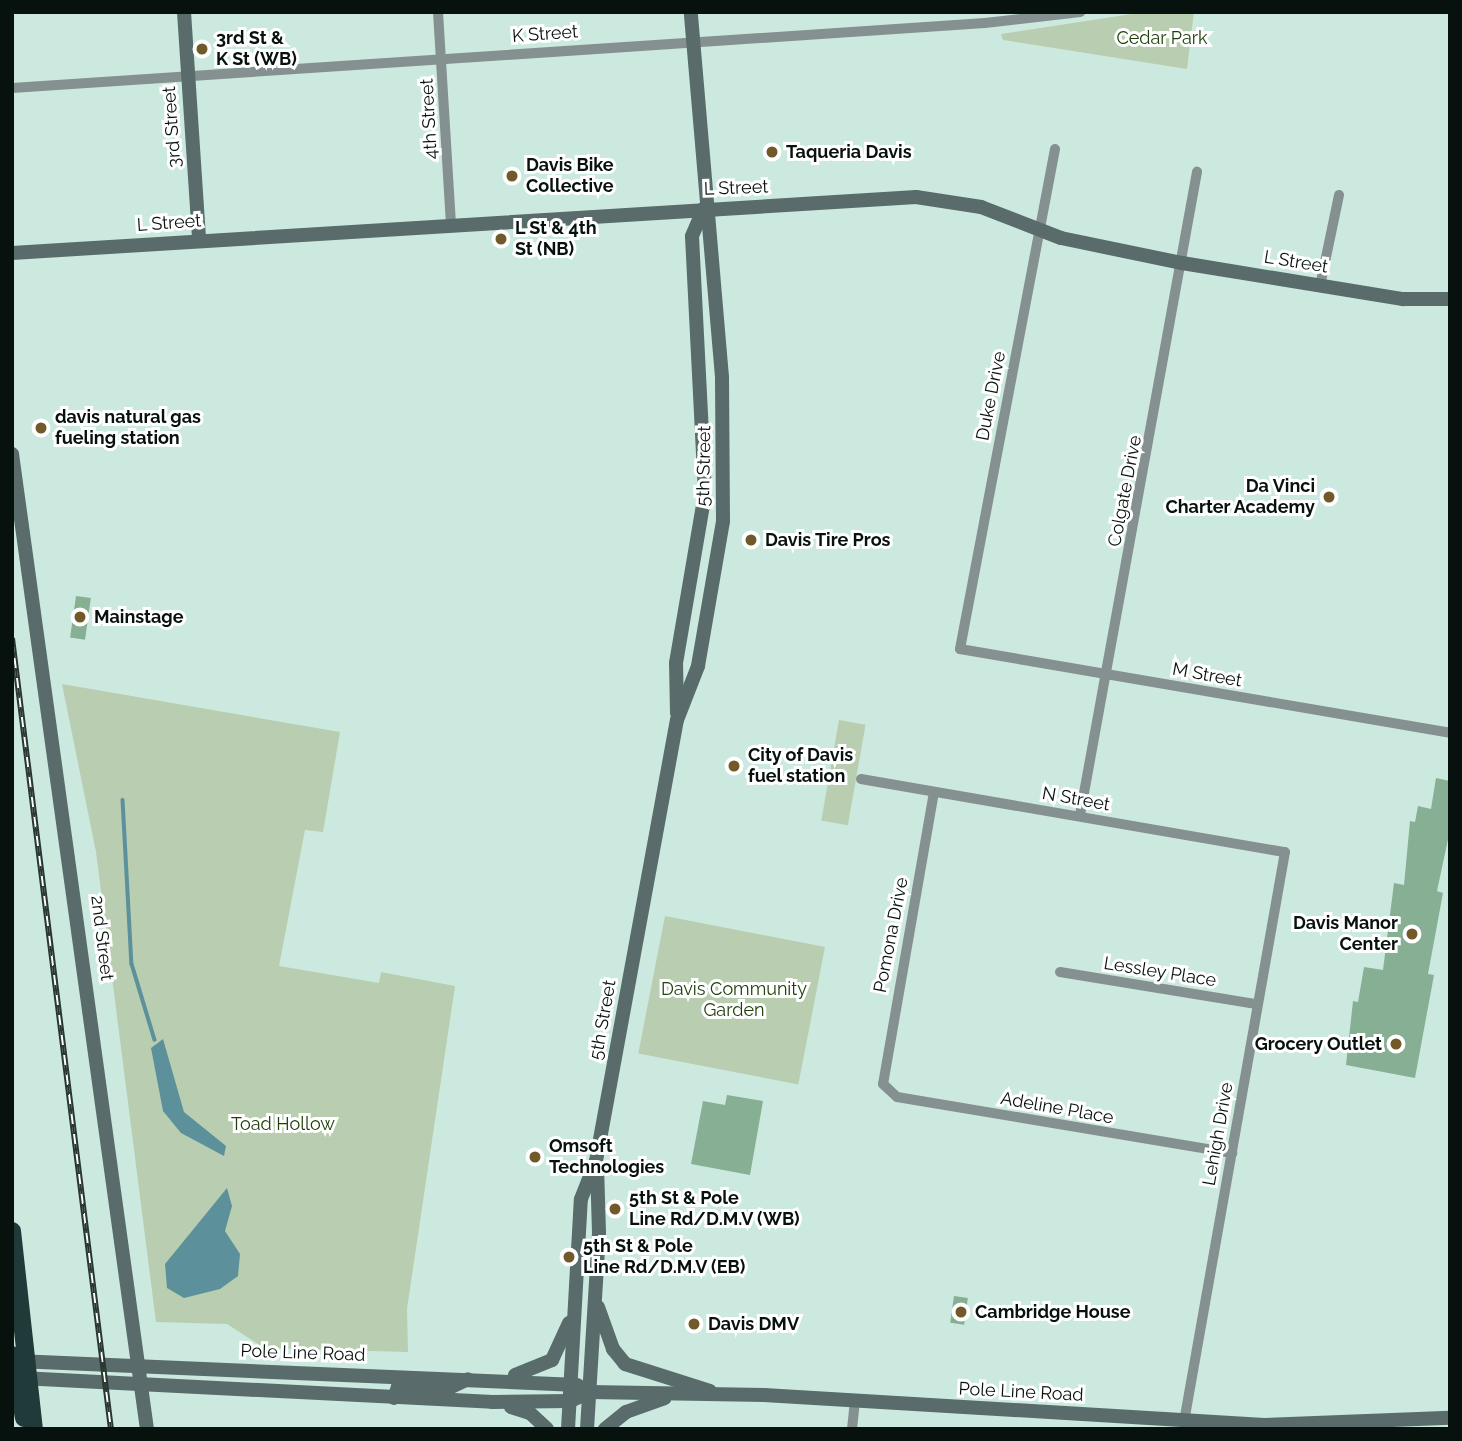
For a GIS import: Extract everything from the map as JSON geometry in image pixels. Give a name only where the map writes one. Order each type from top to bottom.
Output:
[{"type":"highway","points":[[12,1231],[34,1429]]},
{"type":"highway","points":[[12,1355],[26,1429]]},
{"type":"main road","name":"3rd Street","points":[[184,12],[199,240]]},
{"type":"main road","name":"5th Street","points":[[587,1429],[595,1296],[596,1161],[677,720],[698,667],[724,497],[712,230],[704,208],[691,12]]},
{"type":"main road","name":"L Street","points":[[12,253],[704,208],[916,197],[981,207],[1087,244],[1182,263],[1321,286],[1450,299]]},
{"type":"main road","name":"5th Street","points":[[677,720],[676,663],[705,493],[692,236],[704,208]]},
{"type":"main road","name":"2nd Street","points":[[12,454],[146,1429]]},
{"type":"main road","name":"5th Street","points":[[568,1429],[581,1199],[596,1161]]},
{"type":"main road","points":[[595,1296],[605,1332],[625,1364],[718,1394]]},
{"type":"main road","points":[[492,1379],[525,1374],[552,1360],[575,1305]]},
{"type":"main road","name":"Pole Line Road","points":[[12,1361],[571,1382],[590,1392]]},
{"type":"main road","name":"Pole Line Road","points":[[12,1378],[492,1402],[570,1401],[590,1392],[718,1394],[1184,1422],[1276,1425],[1450,1418]]},
{"type":"main road","points":[[394,1398],[398,1387],[447,1389],[468,1378]]},
{"type":"main road","points":[[605,1429],[626,1412],[674,1394]]},
{"type":"main road","points":[[492,1402],[530,1413],[547,1429]]},
{"type":"street","name":"4th Street","points":[[438,12],[451,225]]},
{"type":"street","points":[[946,12],[947,26]]},
{"type":"street","name":"K Street","points":[[12,88],[441,56],[947,26],[1080,12]]},
{"type":"street","name":"Duke Drive","points":[[960,649],[1055,149]]},
{"type":"street","name":"Colgate Drive","points":[[1080,815],[1197,172]]},
{"type":"street","points":[[1321,286],[1339,195]]},
{"type":"street","name":"M Street","points":[[960,649],[1450,733]]},
{"type":"street","name":"N Street","points":[[861,779],[1285,852]]},
{"type":"street","name":"Pomona Drive","points":[[883,1084],[933,792]]},
{"type":"street","name":"Lehigh Drive","points":[[1184,1422],[1255,1004],[1285,852]]},
{"type":"street","name":"Lessley Place","points":[[1060,972],[1255,1004]]},
{"type":"street","name":"Adeline Place","points":[[883,1084],[897,1097],[1231,1153]]},
{"type":"street","points":[[852,1429],[855,1401]]},
{"type":"green space","name":"Cedar Park","points":[[1145,12],[1194,12],[1187,69],[1003,40],[1001,34]]},
{"type":"green space","name":"Toad Hollow","points":[[62,684],[340,732],[323,832],[305,830],[279,966],[379,983],[381,972],[455,986],[407,1309],[408,1352],[264,1348],[227,1324],[156,1322],[96,852]]},
{"type":"green space","points":[[839,720],[866,725],[848,825],[821,820]]},
{"type":"green space","name":"Davis Community Garden","points":[[665,916],[825,947],[798,1085],[638,1053]]},
{"type":"water","points":[[163,1039],[184,1112],[226,1146],[224,1156],[181,1133],[163,1111],[151,1048]]},
{"type":"water","points":[[227,1188],[232,1206],[225,1231],[240,1254],[238,1276],[220,1289],[184,1298],[167,1288],[165,1264]]},
{"type":"building","name":"Mainstage","points":[[76,596],[91,598],[85,640],[70,638]]},
{"type":"building","name":"Davis Manor Center","points":[[1436,778],[1450,781],[1450,830],[1437,891],[1443,893],[1428,974],[1434,975],[1415,1078],[1346,1065],[1353,1001],[1358,1002],[1364,967],[1383,970],[1394,883],[1404,885],[1410,821],[1415,822],[1418,806],[1431,809]]},
{"type":"building","points":[[727,1095],[763,1101],[750,1175],[691,1164],[703,1101],[725,1105]]},
{"type":"building","name":"Cambridge House","points":[[954,1296],[968,1298],[964,1325],[950,1323]]},
{"type":"waterway","points":[[123,800],[132,964],[155,1040]]},
{"type":"railway","points":[[12,638],[111,1429]]},
{"type":"place","name":"3rd St & K St (WB)","points":[[202,49]]},
{"type":"place","name":"Taqueria Davis","points":[[772,152]]},
{"type":"place","name":"Davis Bike Collective","points":[[512,176]]},
{"type":"place","name":"L St & 4th St (NB)","points":[[501,239]]},
{"type":"place","name":"davis natural gas fueling station","points":[[41,428]]},
{"type":"place","name":"Da Vinci Charter Academy","points":[[1329,497]]},
{"type":"place","name":"Davis Tire Pros","points":[[751,540]]},
{"type":"place","name":"Mainstage","points":[[80,617]]},
{"type":"place","name":"City of Davis fuel station","points":[[734,766]]},
{"type":"place","name":"Davis Manor Center","points":[[1412,934]]},
{"type":"place","name":"Grocery Outlet","points":[[1396,1044]]},
{"type":"place","name":"Omsoft Technologies","points":[[535,1157]]},
{"type":"place","name":"5th St & Pole Line Rd/D.M.V (WB)","points":[[615,1209]]},
{"type":"place","name":"5th St & Pole Line Rd/D.M.V (EB)","points":[[569,1257]]},
{"type":"place","name":"Cambridge House","points":[[961,1312]]},
{"type":"place","name":"Davis DMV","points":[[694,1324]]}]
